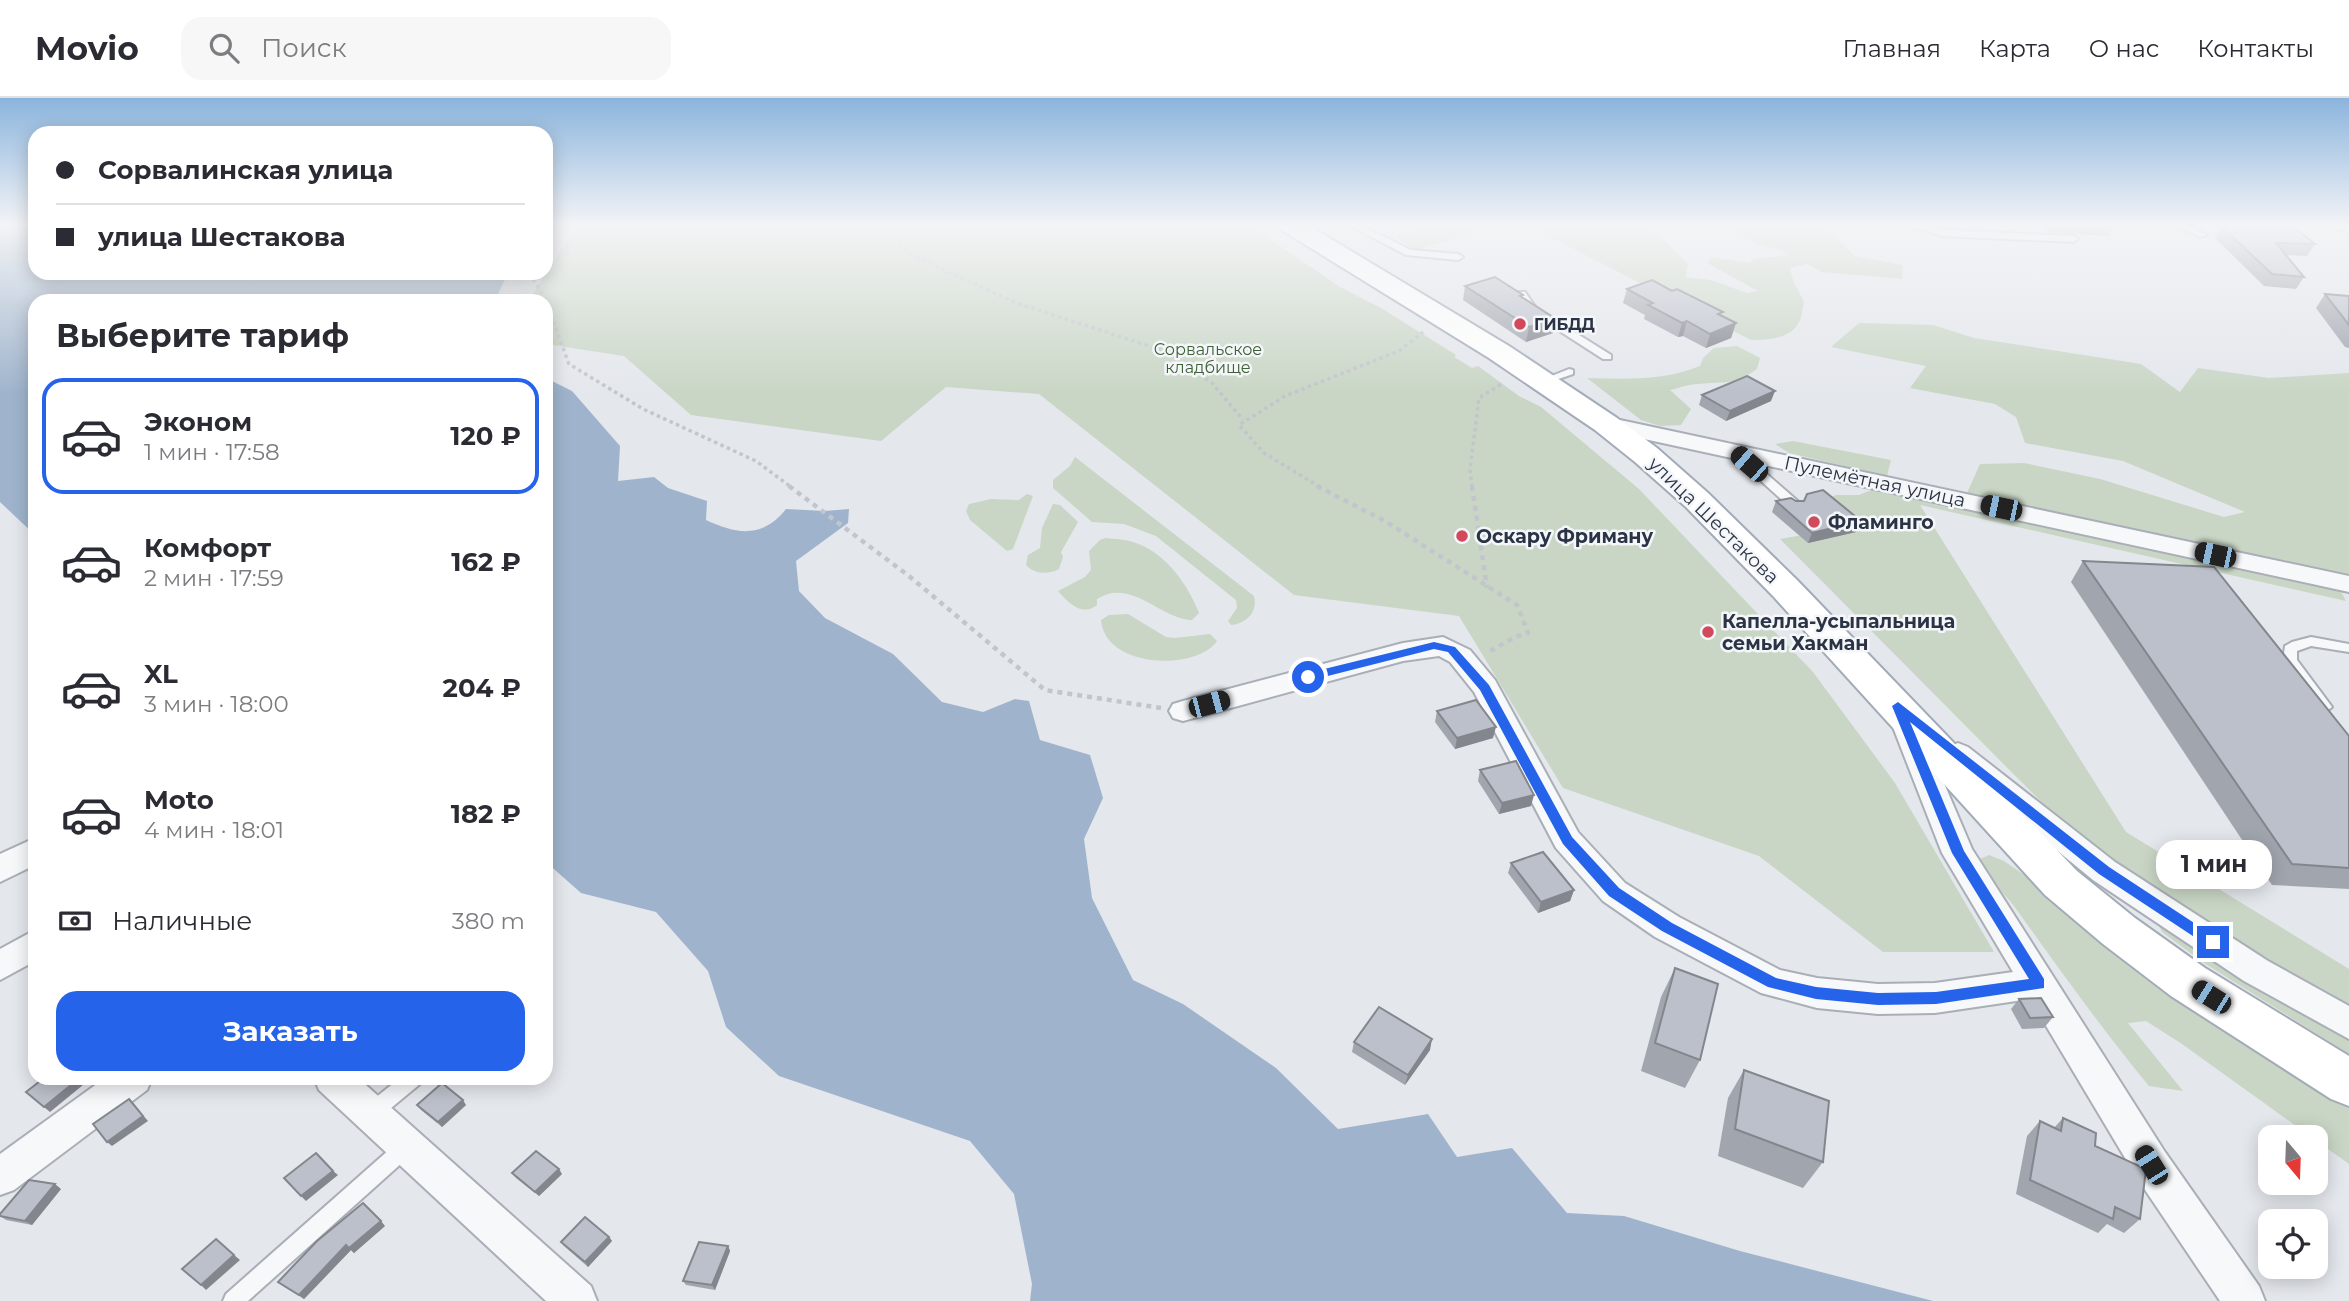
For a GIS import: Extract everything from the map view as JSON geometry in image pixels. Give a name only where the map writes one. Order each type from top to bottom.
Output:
[{"type":"main road","name":"улица Шестакова","points":[[1384,280],[1546,374],[1697,500],[1898,706]]},
{"type":"main road","points":[[1898,706],[2061,883],[2119,931],[2188,982],[2349,1083]]},
{"type":"street","name":"Пулемётная улица","points":[[1606,424],[2349,584]]},
{"type":"street","points":[[1182,711],[1434,646],[1452,649],[1485,687],[1567,840],[1614,892],[1667,927],[1773,983],[1816,993],[1878,999],[1936,998],[2039,983]]},
{"type":"street","points":[[1898,706],[1958,853],[2151,1165],[2244,1301]]},
{"type":"street","name":"улица Шестакова","points":[[1898,706],[2104,871],[2256,971],[2349,1024]]},
{"type":"street","points":[[0,869],[28,854]]},
{"type":"street","points":[[0,966],[28,948]]},
{"type":"street","points":[[0,1177],[125,1085]]},
{"type":"street","points":[[340,1085],[576,1301]]},
{"type":"lane","points":[[1522,294],[1533,310],[1607,357]]},
{"type":"lane","points":[[1733,450],[1796,506]]},
{"type":"lane","points":[[2332,716],[2290,661],[2290,649],[2297,643],[2317,641],[2349,648]]},
{"type":"lane","points":[[370,1113],[405,1085]]},
{"type":"lane","points":[[233,1301],[407,1147]]},
{"type":"path","points":[[966,280],[1016,303],[1165,351],[1212,383],[1243,420]]},
{"type":"path","points":[[553,320],[569,364],[643,409],[756,461],[909,576],[1045,690],[1182,711]]},
{"type":"path","points":[[1424,331],[1399,351],[1284,396],[1238,425],[1264,453],[1298,476],[1385,520],[1517,605],[1528,633],[1487,651],[1485,687]]},
{"type":"path","points":[[1487,588],[1470,470],[1479,398],[1546,374]]},
{"type":"green space","name":"Сорвальское кладбище","points":[[542,280],[1330,280],[1381,308],[1472,368],[1478,366],[1519,396],[1541,407],[1639,489],[1813,672],[1895,783],[1994,952],[1883,952],[1759,856],[1563,788],[1459,616],[1294,595],[1039,394],[946,387],[881,441],[691,415],[624,356],[553,345],[553,294],[533,294]]},
{"type":"green space","points":[[1634,280],[1711,280],[1747,293],[1758,291],[1738,280],[1793,280],[1804,302],[1799,322],[1783,336],[1751,340]]},
{"type":"green space","points":[[1859,323],[1933,325],[1974,338],[2141,364],[2180,392],[2198,368],[2269,378],[2349,373],[2349,577],[1967,493],[1980,464],[2024,463],[2100,479],[2224,517],[2245,512],[2123,461],[2025,443],[2016,417],[1995,404],[1910,388],[1926,366],[1831,347]]},
{"type":"green space","points":[[1737,346],[1760,358],[1757,369],[1735,380],[1670,390],[1691,409],[1681,425],[1660,426],[1641,420],[1587,378],[1644,378],[1672,374],[1700,366],[1703,358],[1714,348]]},
{"type":"green space","points":[[1793,441],[1891,460],[1887,476],[1789,453],[1775,444]]},
{"type":"green space","points":[[1075,457],[1254,596],[1253,612],[1250,616],[1231,625],[1228,621],[1237,608],[1236,600],[1156,536],[1124,524],[1092,522],[1053,488],[1053,480],[1070,466]]},
{"type":"green space","points":[[1879,487],[2340,590],[2346,601],[1920,505],[2126,832],[2349,969],[2349,1007],[2315,990],[2094,855],[1780,539],[1864,524],[1854,514],[1827,499],[1836,495],[1859,495]]},
{"type":"green space","points":[[1027,494],[1033,496],[1013,549],[1007,551],[970,520],[966,511],[969,504],[991,499],[1019,500]]},
{"type":"green space","points":[[1053,504],[1060,505],[1078,522],[1061,552],[1063,557],[1059,569],[1041,573],[1026,565],[1028,555],[1040,548],[1042,528]]},
{"type":"green space","points":[[1105,538],[1133,542],[1155,553],[1174,570],[1199,613],[1192,620],[1181,618],[1122,593],[1097,599],[1097,605],[1086,610],[1071,604],[1058,591],[1085,577],[1091,570],[1089,551]]},
{"type":"green space","points":[[1128,614],[1166,637],[1210,634],[1217,641],[1206,651],[1191,657],[1153,660],[1134,656],[1118,648],[1106,636],[1101,620],[1109,615]]},
{"type":"green space","points":[[1989,855],[2004,861],[2349,1097],[2349,1164],[2328,1149],[2328,1125],[2295,1125],[2146,1021],[2128,1023],[2183,1091],[2149,1086],[1990,878],[1980,859]]},
{"type":"green space","points":[[2157,922],[2349,1030],[2349,1054],[2204,963],[2162,932]]},
{"type":"water","points":[[0,280],[505,280],[498,294],[28,294],[28,528],[0,502]]},
{"type":"water","points":[[553,382],[572,391],[620,446],[618,481],[654,477],[668,488],[707,501],[706,520],[729,529],[749,531],[768,525],[786,509],[849,509],[848,523],[796,561],[799,591],[825,618],[893,654],[942,702],[983,712],[1015,699],[1029,701],[1040,740],[1090,755],[1103,798],[1084,839],[1092,898],[1133,980],[1183,1004],[1276,1068],[1338,1129],[1428,1114],[1457,1157],[1512,1148],[1567,1213],[1624,1216],[1740,1251],[1933,1301],[1030,1301],[1032,1284],[1014,1194],[970,1141],[779,1076],[726,1027],[708,971],[656,912],[581,893],[553,868]]},
{"type":"building","points":[[1485,280],[1500,280],[1556,319],[1529,327],[1465,286]]},
{"type":"building","points":[[1652,280],[1723,312],[1718,314],[1736,323],[1710,334],[1648,305],[1653,303],[1627,289]]},
{"type":"building","points":[[2325,294],[2349,296],[2349,325]]},
{"type":"building","points":[[1747,376],[1775,391],[1730,411],[1702,395]]},
{"type":"building","points":[[1823,490],[1861,521],[1812,533],[1776,501],[1791,498],[1804,501],[1807,494]]},
{"type":"building","points":[[2083,561],[2214,567],[2349,736],[2349,868],[2292,864]]},
{"type":"building","points":[[1476,700],[1496,727],[1457,738],[1437,711]]},
{"type":"building","points":[[1516,761],[1534,795],[1502,803],[1480,770]]},
{"type":"building","points":[[1543,852],[1574,890],[1541,902],[1511,863]]},
{"type":"building","points":[[1675,968],[1718,984],[1700,1060],[1655,1043]]},
{"type":"building","points":[[2041,998],[2053,1017],[2030,1018],[2019,999]]},
{"type":"building","points":[[1379,1007],[1432,1039],[1408,1075],[1354,1042]]},
{"type":"building","points":[[1744,1070],[1829,1101],[1823,1162],[1735,1129]]},
{"type":"building","points":[[35,1085],[71,1085],[44,1107],[26,1092]]},
{"type":"building","points":[[440,1085],[444,1085],[463,1100],[438,1122],[417,1105]]},
{"type":"building","points":[[129,1099],[143,1116],[107,1142],[93,1124]]},
{"type":"building","points":[[2063,1118],[2096,1133],[2095,1146],[2146,1169],[2140,1219],[2115,1207],[2113,1219],[2030,1180],[2040,1121],[2061,1131]]},
{"type":"building","points":[[536,1151],[559,1169],[535,1192],[512,1173]]},
{"type":"building","points":[[316,1153],[333,1171],[301,1196],[284,1178]]},
{"type":"building","points":[[29,1180],[55,1184],[25,1221],[0,1216],[0,1214]]},
{"type":"building","points":[[363,1203],[381,1221],[349,1248],[346,1245],[299,1295],[278,1282],[317,1241]]},
{"type":"building","points":[[585,1217],[609,1237],[585,1262],[561,1242]]},
{"type":"building","points":[[216,1239],[234,1255],[201,1285],[182,1269]]},
{"type":"building","points":[[699,1242],[728,1246],[712,1285],[683,1281]]},
{"type":"place","name":"ГИБДД","points":[[1520,324]]},
{"type":"place","name":"Фламинго","points":[[1814,522]]},
{"type":"place","name":"Оскару Фриману","points":[[1462,536]]},
{"type":"place","name":"Капелла-усыпальница семьи Хакман","points":[[1708,632]]},
{"type":"route","points":[[1308,677],[1402,652],[1434,646],[1452,649],[1485,687],[1567,840],[1614,892],[1667,927],[1773,983],[1816,993],[1878,999],[1936,998],[2039,983],[1958,853],[1898,706],[2104,871],[2213,942]]}]
